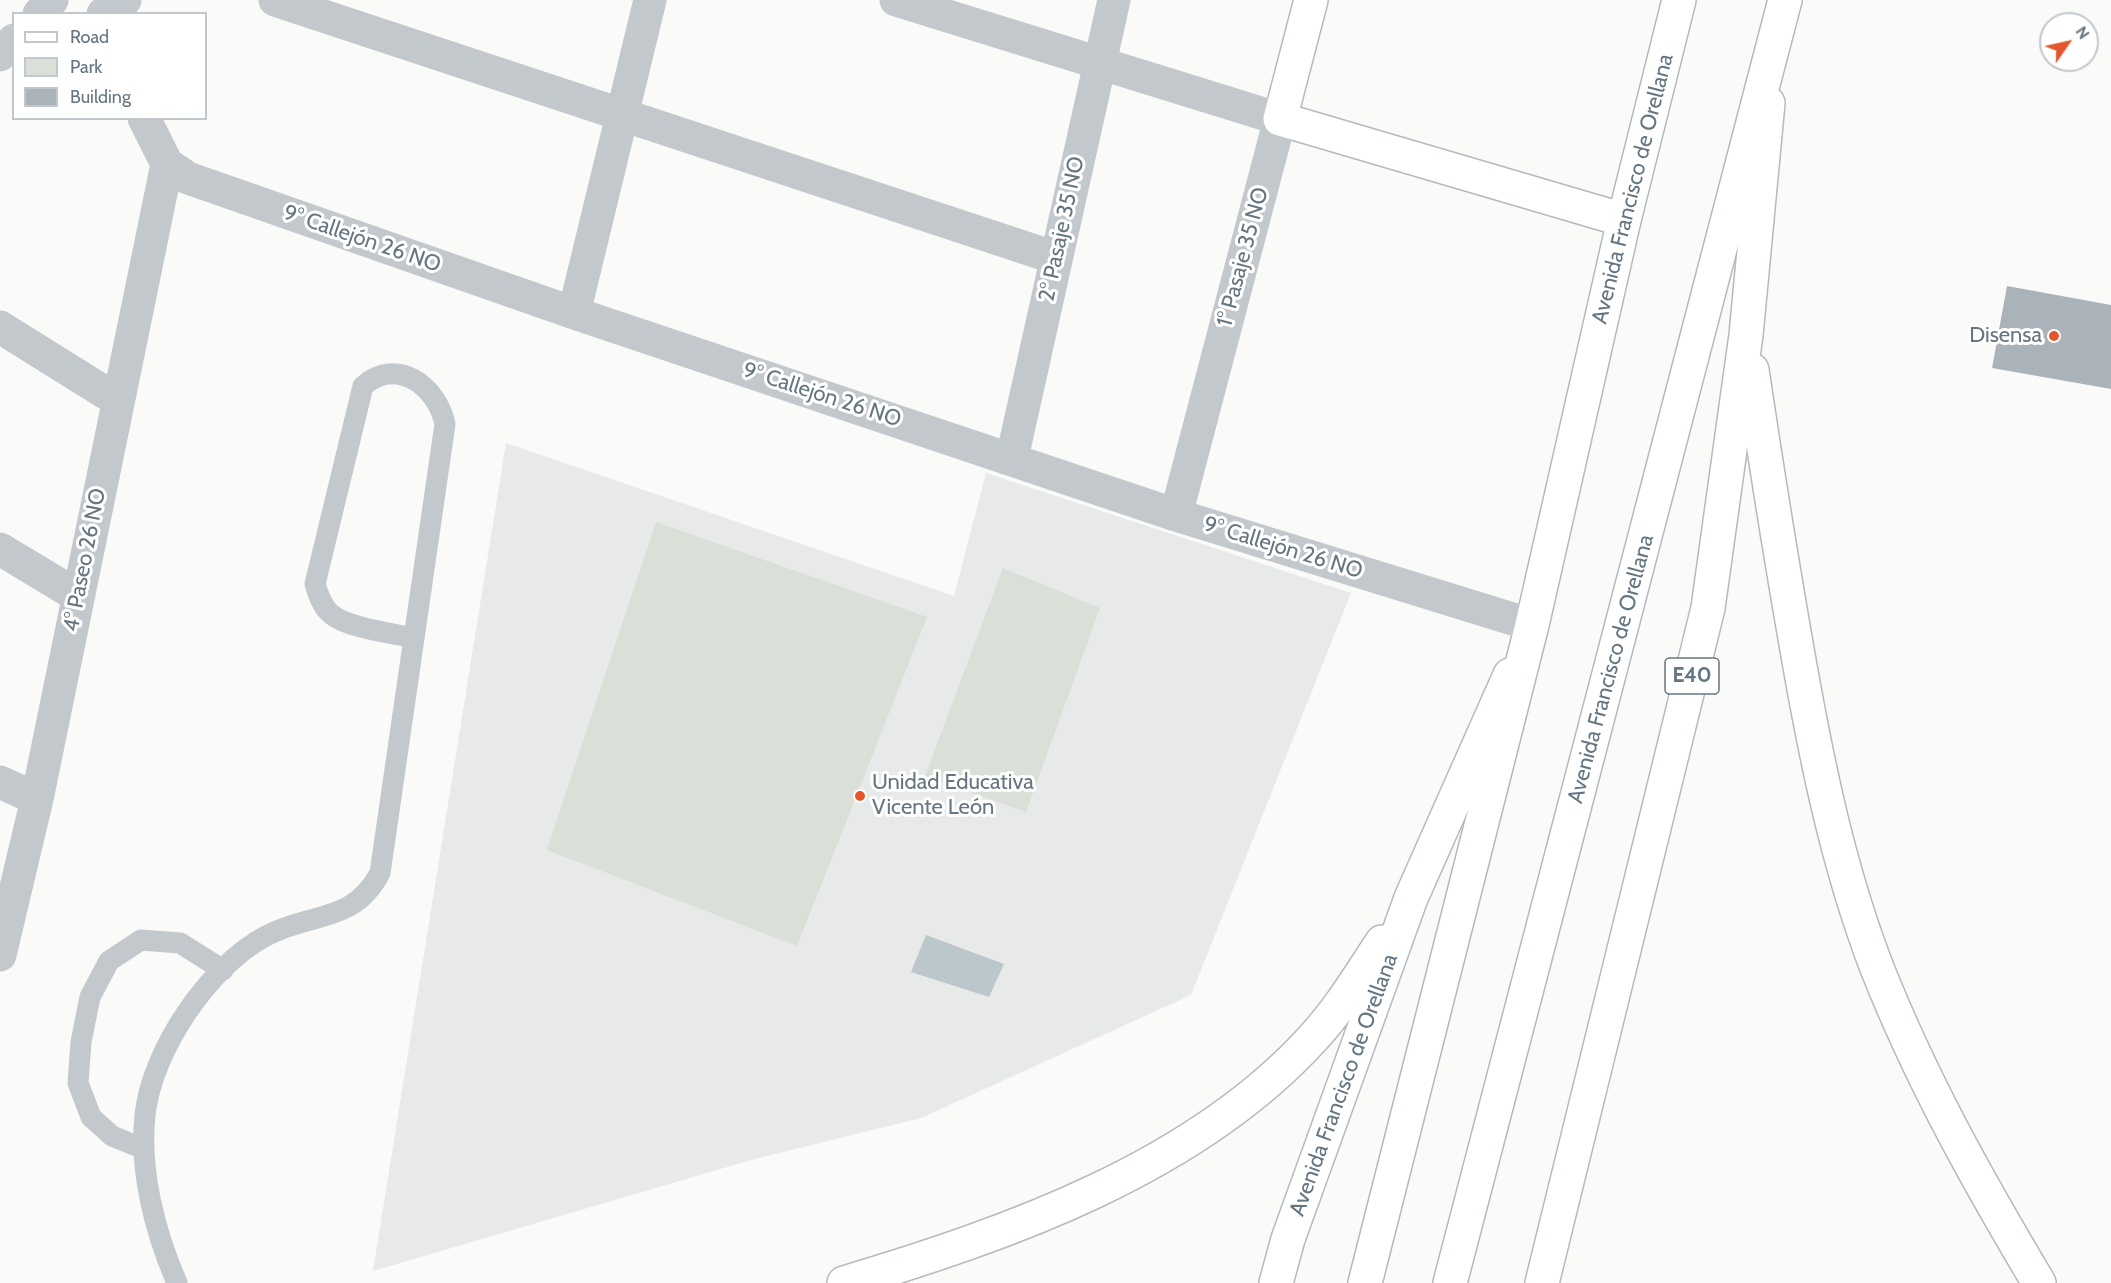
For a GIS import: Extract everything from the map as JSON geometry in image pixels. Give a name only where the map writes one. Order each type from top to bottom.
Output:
[{"type":"main road","name":"1° Pasaje 35 NO","points":[[1280,119],[1311,0]]},
{"type":"main road","name":"Avenida Francisco de Orellana","points":[[1365,1283],[1532,625],[1624,220],[1679,0]]},
{"type":"main road","name":"Avenida Francisco de Orellana","points":[[1450,1283],[1785,0]]},
{"type":"main road","name":"Avenida Francisco de Orellana","points":[[1542,1283],[1708,608],[1746,335],[1772,56]]},
{"type":"main road","points":[[1280,119],[1624,220]]},
{"type":"main road","points":[[1746,335],[1782,567],[1817,760],[1843,864],[1877,966],[1919,1067],[1968,1164],[2039,1283]]},
{"type":"main road","name":"Avenida Francisco de Orellana","points":[[1276,1283],[1288,1239],[1412,898],[1532,625]]},
{"type":"main road","points":[[844,1283],[971,1244],[1047,1212],[1187,1140],[1224,1115],[1313,1038],[1347,996],[1412,898]]},
{"type":"street","points":[[41,12],[52,0]]},
{"type":"street","points":[[106,12],[125,0]]},
{"type":"street","points":[[275,0],[1056,258]]},
{"type":"street","points":[[574,313],[650,0]]},
{"type":"street","points":[[896,0],[1100,61],[1280,119]]},
{"type":"street","name":"2° Pasaje 35 NO","points":[[1012,458],[1114,0]]},
{"type":"street","points":[[0,55],[12,42]]},
{"type":"street","name":"1° Pasaje 35 NO","points":[[1176,515],[1280,119]]},
{"type":"street","points":[[145,120],[167,164]]},
{"type":"street","name":"9° Callejón 26 NO","points":[[167,164],[188,178],[574,313],[1012,458],[1176,515],[1532,625]]},
{"type":"street","name":"4° Paseo 26 NO","points":[[0,955],[37,799],[167,164]]},
{"type":"street","points":[[0,327],[117,400]]},
{"type":"street","points":[[0,549],[78,596]]},
{"type":"street","points":[[0,782],[37,799]]},
{"type":"lane","points":[[177,1283],[150,1200],[144,1149],[145,1114],[157,1071],[177,1027],[201,993],[238,954],[265,936],[293,923],[327,916],[351,906],[370,892],[380,873],[445,424],[441,407],[426,386],[420,381],[386,372],[373,377],[363,386],[315,584],[330,614],[348,622],[414,638]]},
{"type":"lane","points":[[144,1149],[112,1137],[91,1117],[78,1083],[81,1042],[90,997],[109,961],[141,940],[180,943],[223,970]]},
{"type":"shaded area","name":"Unidad Educativa Vicente León","points":[[506,443],[954,596],[986,473],[1351,593],[1191,995],[921,1118],[751,1160],[373,1271]]},
{"type":"shaded area","points":[[926,935],[1004,964],[989,997],[911,972]]},
{"type":"green space","points":[[656,522],[927,617],[797,946],[547,850]]},
{"type":"green space","points":[[1003,568],[1100,608],[1026,812],[925,776]]},
{"type":"building","name":"Disensa","points":[[2007,286],[2111,305],[2111,389],[1992,368]]},
{"type":"place","name":"Disensa","points":[[2054,336]]},
{"type":"place","name":"Unidad Educativa Vicente León","points":[[860,796]]}]
